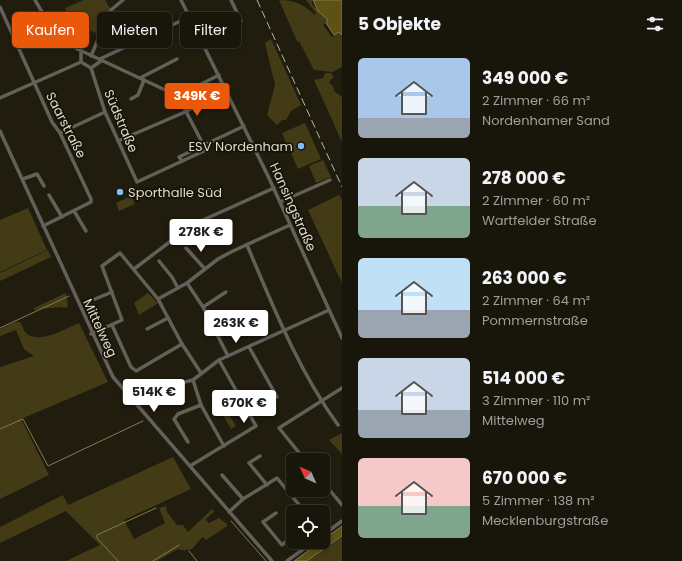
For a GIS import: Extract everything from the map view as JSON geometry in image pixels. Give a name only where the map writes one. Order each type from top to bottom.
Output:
[{"type":"street","points":[[35,0],[47,22],[59,37],[81,52],[178,96],[204,146],[244,126]]},
{"type":"street","points":[[111,10],[123,0]]},
{"type":"street","name":"Hansingstraße","points":[[181,0],[187,12]]},
{"type":"street","points":[[231,0],[237,12]]},
{"type":"street","name":"Saarstraße","points":[[0,7],[52,122],[60,133],[92,202],[43,226]]},
{"type":"street","points":[[81,62],[91,68],[100,60],[180,21]]},
{"type":"street","points":[[91,56],[97,42]]},
{"type":"street","name":"Hansingstraße","points":[[205,48],[274,188],[342,338]]},
{"type":"street","points":[[81,52],[81,62]]},
{"type":"street","points":[[140,78],[177,59]]},
{"type":"street","points":[[0,98],[81,62]]},
{"type":"street","name":"Südstraße","points":[[91,68],[105,112],[137,182],[182,161],[180,157],[204,146]]},
{"type":"street","points":[[178,96],[219,75]]},
{"type":"street","points":[[131,99],[138,94],[144,80]]},
{"type":"street","points":[[118,141],[185,112],[208,100]]},
{"type":"street","points":[[60,133],[105,112]]},
{"type":"street","name":"Mittelweg","points":[[0,131],[91,334],[112,377],[272,561]]},
{"type":"street","points":[[22,179],[37,174],[44,186]]},
{"type":"street","points":[[280,202],[330,180]]},
{"type":"street","points":[[134,269],[192,224],[274,188]]},
{"type":"street","points":[[49,196],[62,217]]},
{"type":"street","points":[[74,211],[86,231]]},
{"type":"street","points":[[158,300],[186,283],[218,259],[290,225]]},
{"type":"street","points":[[247,244],[284,331],[321,401],[338,425]]},
{"type":"street","points":[[186,248],[205,269]]},
{"type":"street","points":[[91,334],[122,320],[102,266],[120,253],[158,300],[182,344],[201,373]]},
{"type":"street","points":[[159,261],[172,277],[178,288]]},
{"type":"street","points":[[186,283],[203,307],[228,356]]},
{"type":"street","points":[[95,299],[112,292]]},
{"type":"street","points":[[203,307],[226,292]]},
{"type":"street","points":[[153,395],[165,387],[193,380],[219,360],[329,310]]},
{"type":"street","points":[[147,329],[168,318]]},
{"type":"street","points":[[217,334],[240,322]]},
{"type":"street","points":[[112,325],[131,367],[136,371],[139,371],[182,344]]},
{"type":"street","points":[[249,347],[277,397]]},
{"type":"street","points":[[190,466],[256,426],[219,360]]},
{"type":"street","points":[[193,380],[202,405],[224,446]]},
{"type":"street","points":[[299,453],[279,428],[342,388]]},
{"type":"street","points":[[188,442],[174,419],[178,414],[202,405]]},
{"type":"street","points":[[244,465],[260,456]]},
{"type":"street","points":[[249,463],[266,485]]},
{"type":"street","points":[[222,475],[243,499]]},
{"type":"street","points":[[229,512],[243,499],[277,478],[298,505]]},
{"type":"street","points":[[330,490],[342,505]]},
{"type":"street","points":[[276,512],[263,522],[282,545],[286,542]]},
{"type":"street","points":[[330,530],[342,521]]},
{"type":"street","points":[[287,561],[303,549]]},
{"type":"shaded area","points":[[84,0],[105,0],[111,10],[110,12],[97,12],[97,34],[89,30],[89,12],[67,12],[65,8]]},
{"type":"shaded area","points":[[279,0],[298,3],[315,15],[316,13],[306,0],[312,0],[312,4],[318,10],[313,0],[342,0],[342,67],[333,72],[314,70],[299,41],[298,43]],"holes":[[[328,21],[339,32],[332,37],[323,25]]]},
{"type":"shaded area","points":[[313,0],[342,0],[342,35],[339,32],[334,35],[326,23],[328,20],[318,11]]},
{"type":"shaded area","points":[[271,39],[301,105],[291,111],[286,120],[282,120],[277,125],[267,115],[275,85],[265,43]]},
{"type":"shaded area","points":[[325,73],[331,73],[334,78],[331,79],[329,83],[333,86],[334,91],[342,97],[342,142],[314,80],[323,78]]},
{"type":"shaded area","name":"ESV Nordenham","points":[[305,123],[321,159],[298,169],[282,133]]},
{"type":"shaded area","points":[[323,160],[331,177],[316,183],[309,166]]},
{"type":"shaded area","points":[[339,195],[342,200],[342,283],[308,210]]},
{"type":"shaded area","points":[[131,196],[135,204],[119,211],[116,203]]},
{"type":"shaded area","points":[[28,208],[47,250],[0,272],[0,220]]},
{"type":"shaded area","points":[[48,250],[51,257],[0,281],[0,273]]},
{"type":"shaded area","points":[[66,293],[68,306],[65,308],[60,307],[34,310],[34,308]]},
{"type":"shaded area","points":[[148,293],[158,303],[139,315],[134,303]]},
{"type":"shaded area","points":[[15,322],[20,322],[26,333],[31,336],[38,337],[60,332],[79,323],[108,382],[21,419],[49,475],[0,499],[0,367],[34,356],[24,349],[16,330],[0,336],[0,329]]},
{"type":"shaded area","points":[[222,404],[236,426],[231,429],[218,406]]},
{"type":"shaded area","points":[[342,433],[342,454],[329,440]]},
{"type":"shaded area","points":[[173,457],[191,489],[124,520],[134,539],[165,523],[159,508],[166,506],[167,512],[177,525],[183,525],[188,532],[212,509],[214,512],[206,520],[209,523],[219,518],[227,524],[227,526],[206,540],[203,537],[190,550],[185,549],[186,551],[178,549],[157,561],[66,561],[100,545],[66,511],[0,543],[0,527],[63,495],[68,505]]},
{"type":"shaded area","points":[[342,526],[342,536],[330,545],[330,535]]},
{"type":"shaded area","points":[[342,537],[342,561],[308,561],[325,549],[330,549],[330,545]]},
{"type":"shaded area","points":[[310,549],[324,549],[307,561],[294,561]]},
{"type":"waterway","points":[[0,328],[69,296]]},
{"type":"waterway","points":[[0,429],[23,419],[48,466],[143,421]]},
{"type":"waterway","points":[[118,561],[97,538],[97,535],[156,508]]},
{"type":"waterway","points":[[231,521],[266,561]]},
{"type":"waterway","points":[[153,561],[179,545]]},
{"type":"waterway","points":[[189,551],[197,561]]},
{"type":"railway","points":[[257,0],[342,187]]},
{"type":"place","name":"ESV Nordenham","points":[[301,146]]},
{"type":"place","name":"Sporthalle Süd","points":[[120,192]]}]
